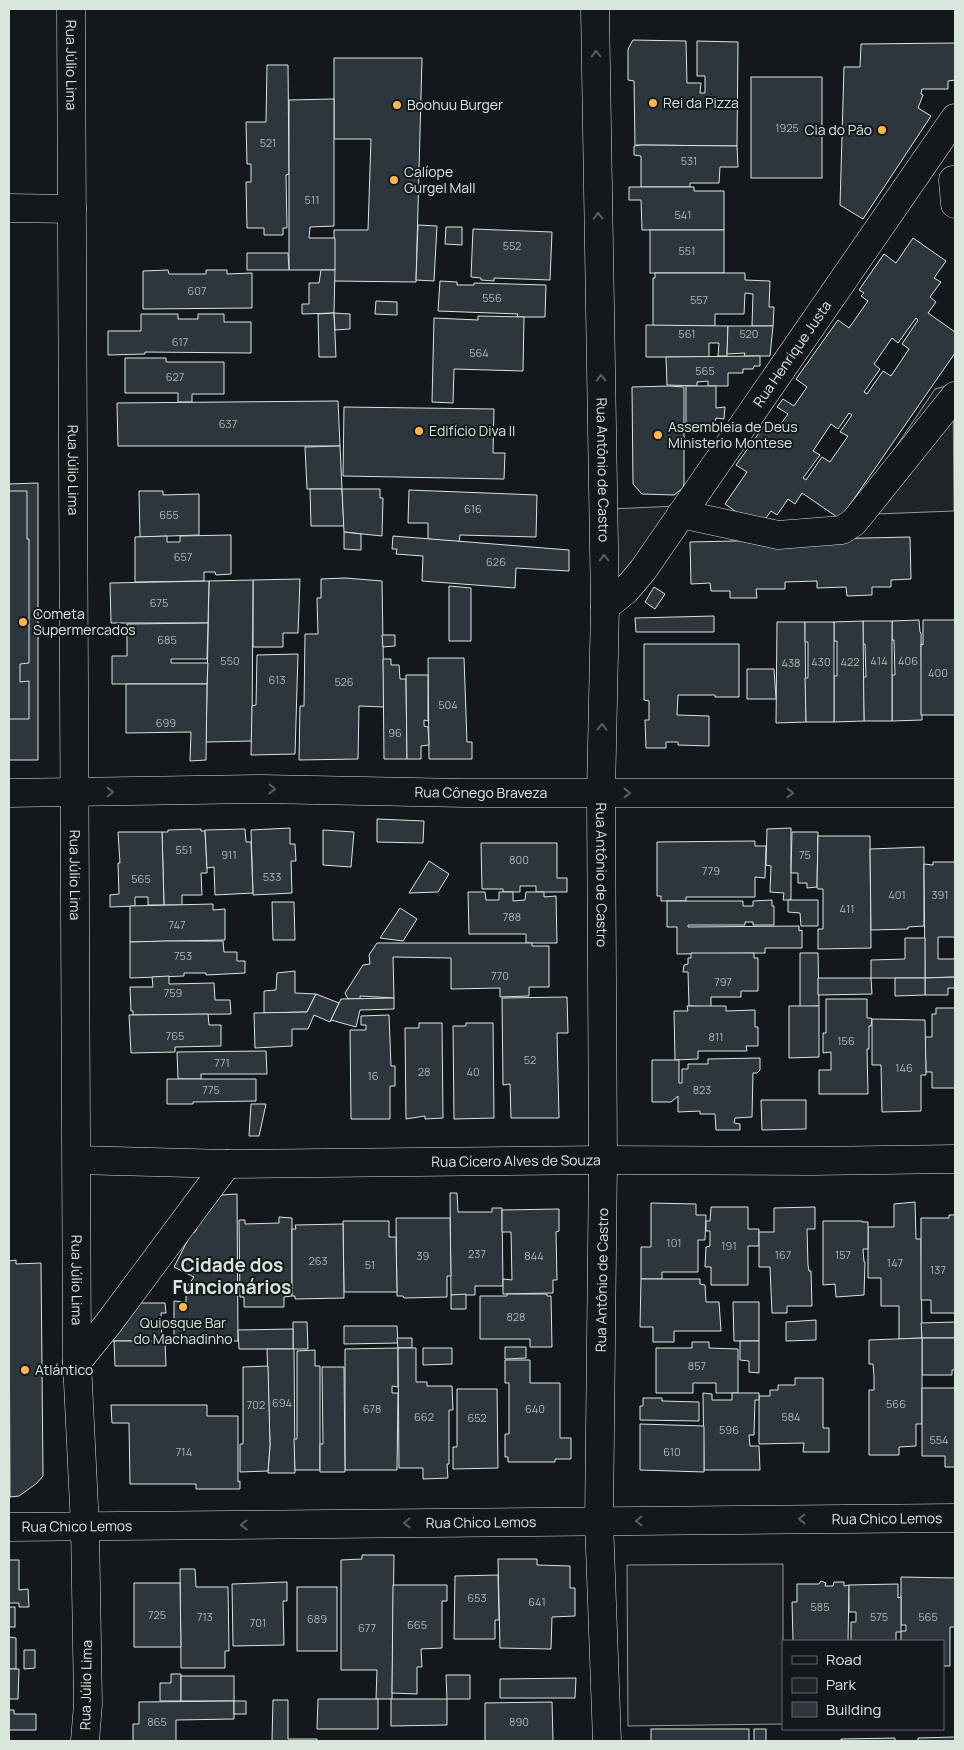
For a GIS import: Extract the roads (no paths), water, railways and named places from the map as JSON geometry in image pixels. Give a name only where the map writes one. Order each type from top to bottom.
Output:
[{"type":"street","name":"Rua Júlio Lima","points":[[71,9],[77,1362],[85,1527],[88,1704],[85,1741]]},
{"type":"street","name":"Rua Antônio de Castro","points":[[595,9],[605,607],[601,793],[603,1160],[600,1521],[607,1741]]},
{"type":"street","name":"Rua Henrique Justa","points":[[605,607],[626,590],[643,570],[955,118]]},
{"type":"street","points":[[9,208],[72,209]]},
{"type":"street","points":[[681,514],[778,535],[842,530],[854,522],[955,396]]},
{"type":"street","name":"Rua Cônego Braveza","points":[[9,793],[262,789],[601,793],[955,793]]},
{"type":"street","name":"Rua Cícero Alves de Souza","points":[[76,1160],[227,1164],[955,1159]]},
{"type":"street","points":[[77,1362],[108,1324],[227,1164]]},
{"type":"street","name":"Rua Chico Lemos","points":[[9,1527],[955,1518]]},
{"type":"place","name":"Rei da Pizza","points":[[653,103]]},
{"type":"place","name":"Boohuu Burger","points":[[397,105]]},
{"type":"place","name":"Cia do Pão","points":[[882,130]]},
{"type":"place","name":"Calíope Gurgel Mall","points":[[394,180]]},
{"type":"place","name":"Edifício Diva II","points":[[419,431]]},
{"type":"place","name":"Assembleia de Deus Ministerio Montese","points":[[658,435]]},
{"type":"place","name":"Cometa Supermercados","points":[[23,622]]},
{"type":"place","name":"Quiosque Bar do Machadinho","points":[[183,1307]]},
{"type":"place","name":"Atlántico","points":[[25,1370]]},
{"type":"district","name":"Cidade dos Funcionários","points":[[232,1276]]}]
